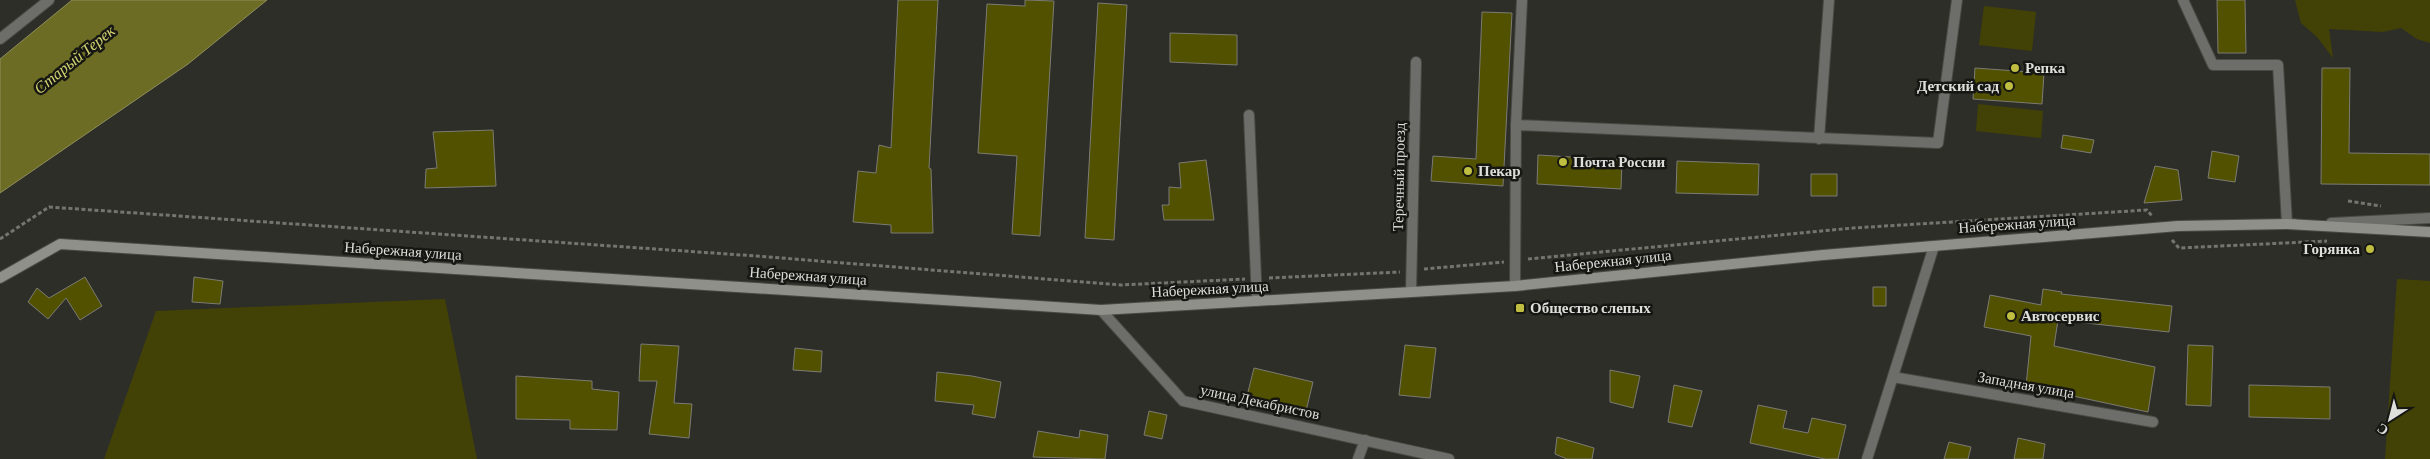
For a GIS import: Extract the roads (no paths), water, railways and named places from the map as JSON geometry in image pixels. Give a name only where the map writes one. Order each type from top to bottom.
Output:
[{"type":"main road","name":"Набережная улица","points":[[0,278],[60,244],[1101,310],[1515,286],[1823,255],[2161,228],[2286,224],[2430,232]]},
{"type":"street","points":[[0,39],[49,0]]},
{"type":"street","points":[[1515,286],[1516,126],[1522,0]]},
{"type":"street","points":[[1819,138],[1830,0]]},
{"type":"street","points":[[1516,126],[1938,143],[1957,0]]},
{"type":"street","points":[[2183,0],[2213,65],[2278,65],[2286,224],[2430,218]]},
{"type":"street","name":"Теречный проезд","points":[[1411,292],[1416,62]]},
{"type":"street","points":[[1249,115],[1257,301]]},
{"type":"street","points":[[1867,459],[1934,246]]},
{"type":"street","name":"улица Декабристов","points":[[1101,310],[1183,401],[1449,459]]},
{"type":"street","name":"Западная улица","points":[[1893,376],[2152,422]]},
{"type":"street","points":[[1358,459],[1365,440]]},
{"type":"water","name":"Старый Терек","points":[[72,0],[267,0],[188,64],[0,193],[0,59]]},
{"type":"place","name":"Репка","points":[[2015,68]]},
{"type":"place","name":"Детский сад","points":[[2009,86]]},
{"type":"place","name":"Почта России","points":[[1563,162]]},
{"type":"place","name":"Пекар","points":[[1468,171]]},
{"type":"place","name":"Горянка","points":[[2370,249]]},
{"type":"place","name":"Общество слепых","points":[[1520,308]]},
{"type":"place","name":"Автосервис","points":[[2011,316]]}]
